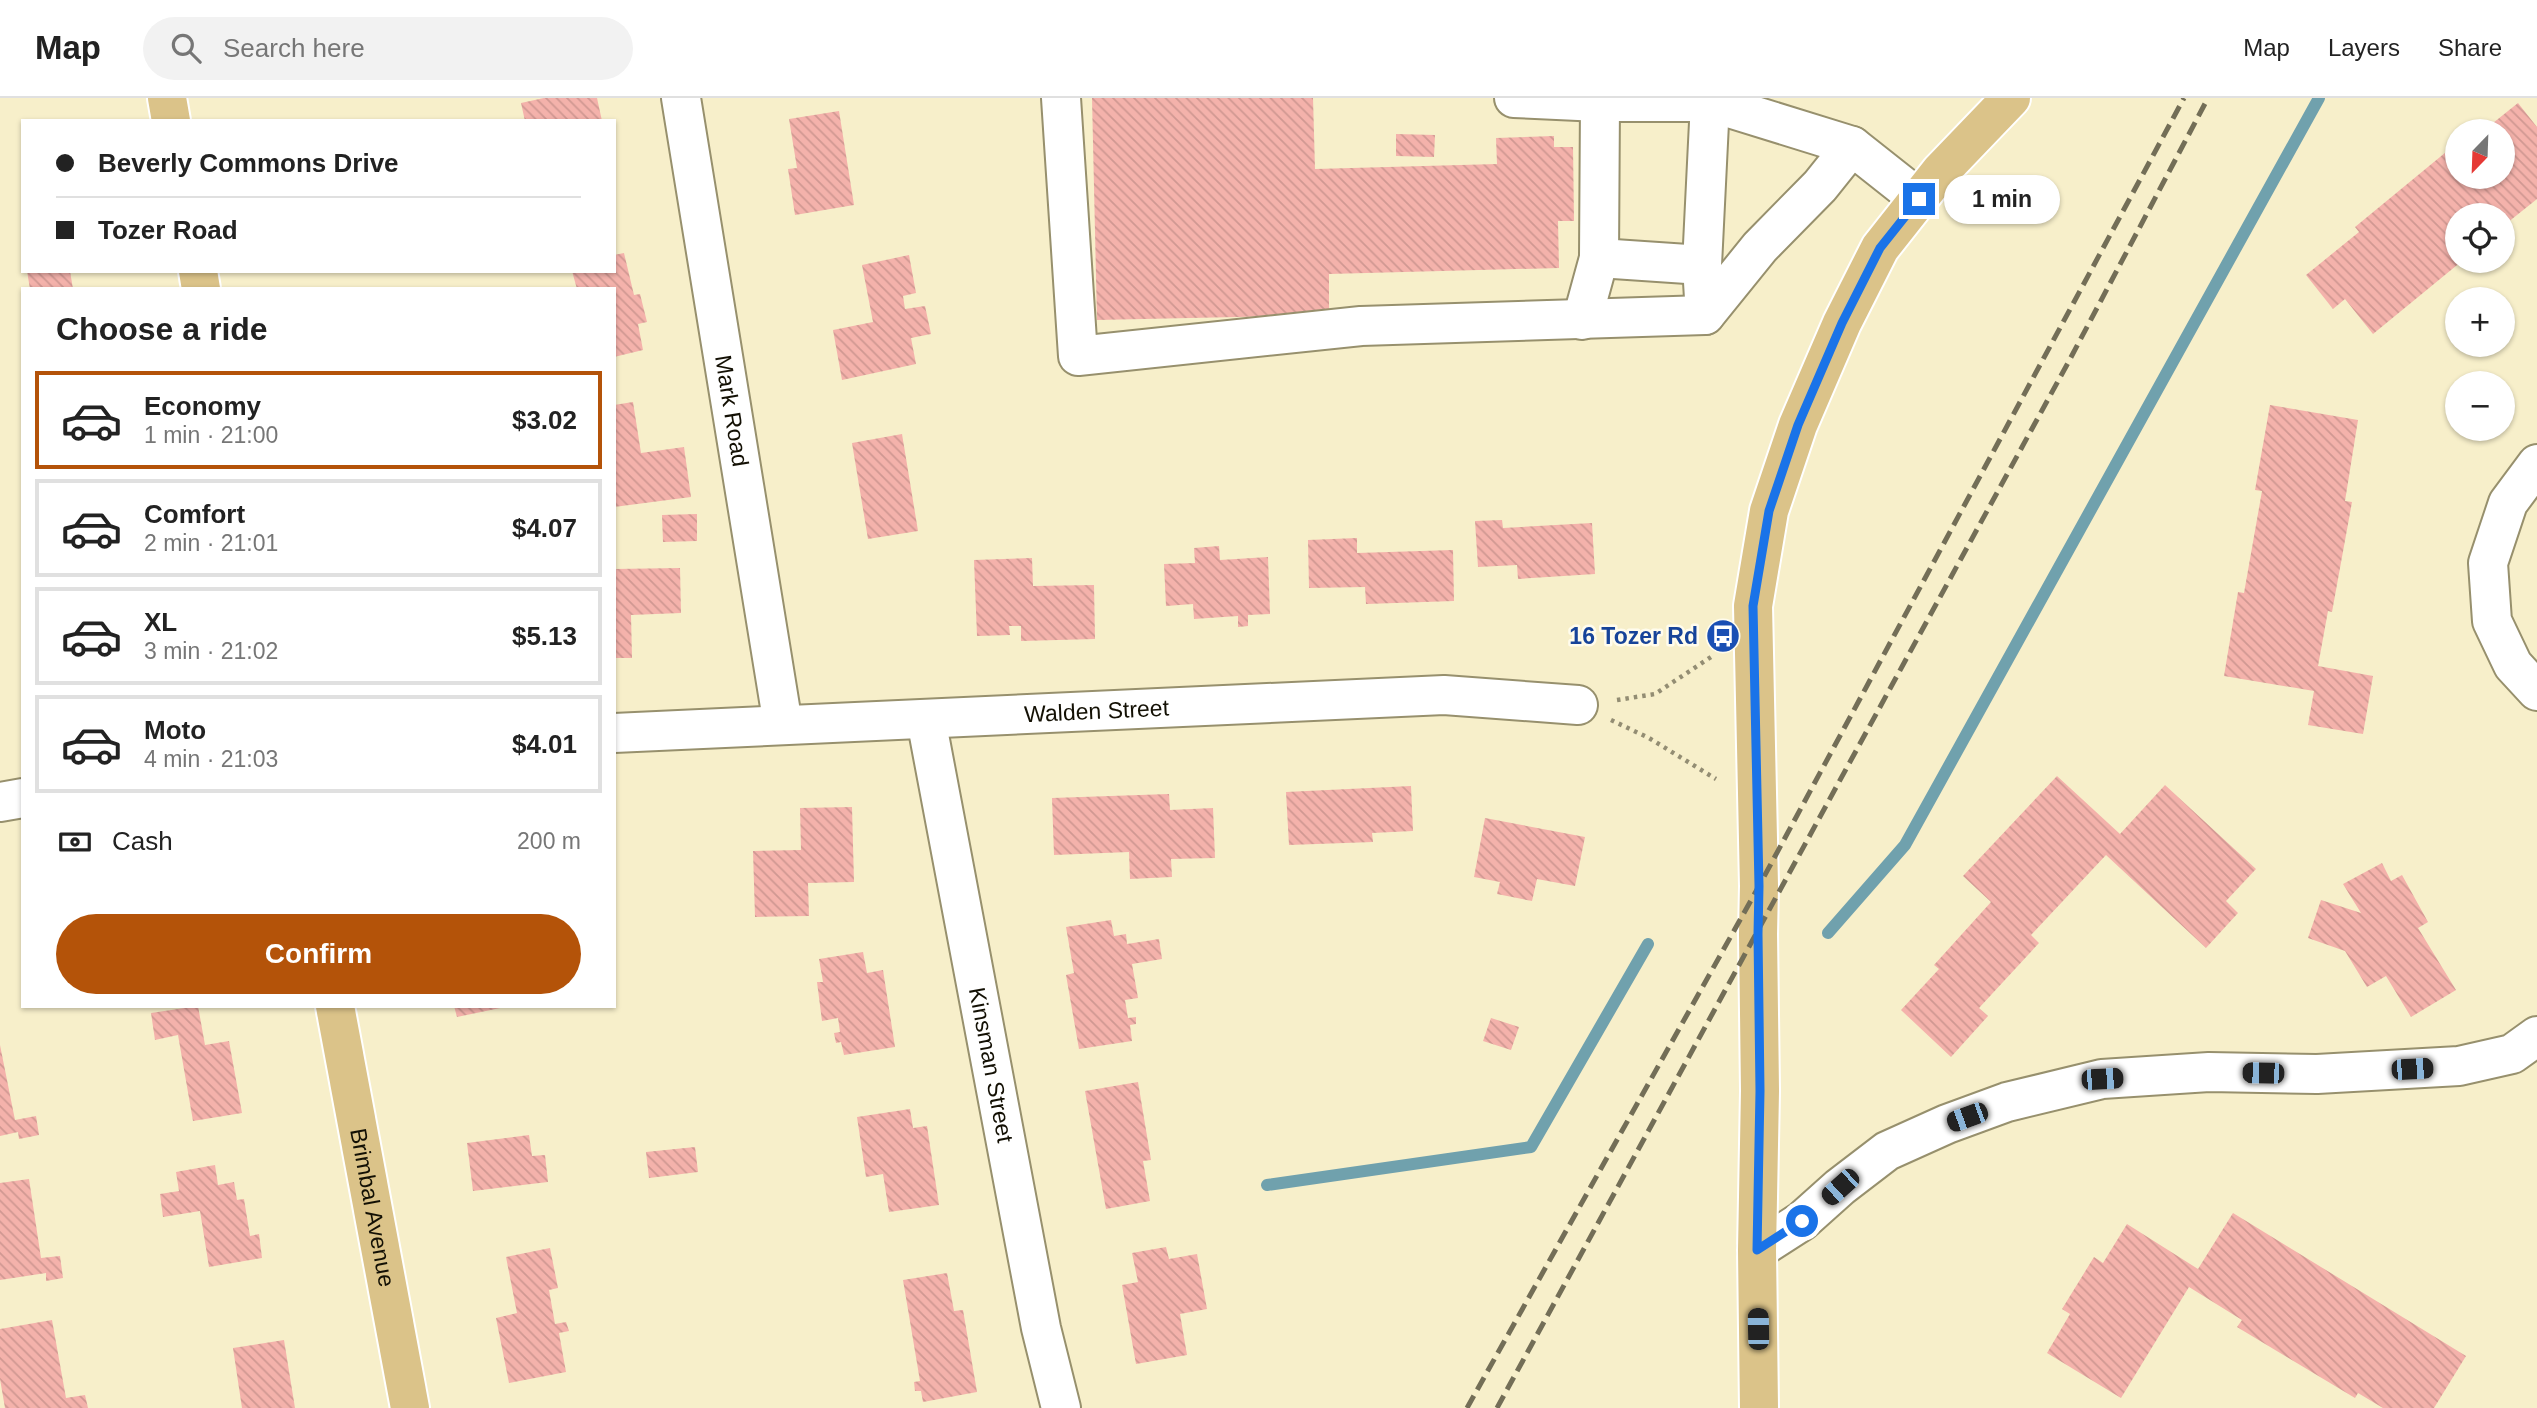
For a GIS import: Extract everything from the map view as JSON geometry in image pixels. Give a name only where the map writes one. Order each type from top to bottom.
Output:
[{"type":"main road","points":[[167,98],[171,119]]},
{"type":"main road","points":[[1759,1408],[1757,1250],[1760,1091],[1753,606],[1769,511],[1798,425],[1842,323],[1880,248],[1940,172],[2011,98]]},
{"type":"main road","name":"Brimbal Avenue","points":[[335,1008],[410,1408]]},
{"type":"street","name":"Mark Road","points":[[681,98],[783,725]]},
{"type":"street","points":[[1061,98],[1079,356],[1361,326],[1705,315],[1760,247],[1820,186],[1852,146]]},
{"type":"street","points":[[1514,98],[1600,102],[1710,102],[1852,146],[1919,199]]},
{"type":"street","points":[[1582,320],[1599,258],[1600,102]]},
{"type":"street","points":[[1705,315],[1702,265],[1710,102]]},
{"type":"street","points":[[1599,258],[1702,265]]},
{"type":"street","points":[[2537,464],[2508,503],[2488,563],[2492,621],[2513,664],[2537,691]]},
{"type":"street","name":"Walden Street","points":[[616,733],[1444,695],[1578,705]]},
{"type":"street","name":"Kinsman Street","points":[[926,719],[1041,1328],[1061,1408]]},
{"type":"street","points":[[0,802],[21,798]]},
{"type":"street","points":[[1757,1250],[1802,1221],[1840,1187],[1887,1152],[1947,1124],[2007,1102],[2102,1079],[2209,1072],[2317,1074],[2459,1066],[2512,1055],[2537,1036]]},
{"type":"path","points":[[1578,705],[1655,694],[1753,629]]},
{"type":"path","points":[[1578,705],[1648,738],[1757,803]]},
{"type":"building","points":[[544,98],[597,98],[602,119],[525,119],[521,103]]},
{"type":"building","points":[[1092,98],[1313,98],[1315,169],[1497,164],[1496,138],[1554,136],[1554,147],[1573,147],[1574,221],[1558,221],[1559,268],[1329,274],[1329,315],[1097,320]]},
{"type":"building","points":[[2518,103],[2537,127],[2537,199],[2515,217],[2515,203],[2445,203],[2445,273],[2447,273],[2373,334],[2345,299],[2333,309],[2306,275],[2359,232],[2355,227],[2445,153],[2445,189],[2515,189],[2515,119],[2498,119]]},
{"type":"building","points":[[839,111],[854,205],[795,215],[788,169],[797,168],[789,119]]},
{"type":"building","points":[[1396,134],[1435,135],[1434,157],[1396,156]]},
{"type":"building","points":[[624,253],[634,295],[640,294],[647,322],[638,324],[643,350],[616,357],[616,287],[576,287],[573,273],[616,273],[616,255]]},
{"type":"building","points":[[909,255],[916,293],[903,296],[905,309],[925,306],[931,334],[911,338],[916,364],[842,380],[833,330],[873,322],[862,265]]},
{"type":"building","points":[[27,273],[70,273],[73,287],[30,287]]},
{"type":"building","points":[[633,402],[641,453],[684,447],[691,497],[616,507],[616,405]]},
{"type":"building","points":[[2270,405],[2358,420],[2345,501],[2352,502],[2332,612],[2328,611],[2318,666],[2373,676],[2363,734],[2308,725],[2314,691],[2224,676],[2238,592],[2244,593],[2262,491],[2255,490]]},
{"type":"building","points":[[902,434],[918,531],[868,539],[852,443]]},
{"type":"building","points":[[697,514],[697,541],[663,542],[662,515]]},
{"type":"building","points":[[1502,520],[1503,528],[1592,523],[1595,574],[1518,579],[1517,565],[1478,567],[1475,521]]},
{"type":"building","points":[[1357,538],[1357,553],[1453,550],[1454,601],[1366,604],[1365,587],[1309,588],[1308,540]]},
{"type":"building","points":[[1219,546],[1220,560],[1268,557],[1270,614],[1248,615],[1248,626],[1238,627],[1238,616],[1194,619],[1193,604],[1166,606],[1164,564],[1195,563],[1194,548]]},
{"type":"building","points":[[1032,558],[1033,586],[1094,585],[1095,639],[1021,641],[1021,626],[1009,626],[1010,635],[977,636],[974,560]]},
{"type":"building","points":[[680,568],[681,613],[631,615],[632,658],[616,658],[616,569]]},
{"type":"building","points":[[2057,776],[2120,834],[2165,785],[2256,869],[2226,901],[2238,913],[2206,948],[2106,855],[2031,935],[2039,943],[1979,1008],[1988,1016],[1951,1057],[1901,1010],[1939,969],[1934,965],[1991,902],[1963,876]]},
{"type":"building","points":[[1411,786],[1413,831],[1372,833],[1373,842],[1289,845],[1286,792]]},
{"type":"building","points":[[1169,794],[1170,810],[1213,808],[1215,858],[1171,859],[1172,877],[1130,879],[1129,852],[1054,855],[1052,798]]},
{"type":"building","points":[[852,807],[854,882],[808,883],[809,916],[755,917],[753,851],[801,850],[800,808]]},
{"type":"building","points":[[1485,818],[1585,837],[1575,886],[1537,879],[1532,901],[1497,894],[1500,882],[1474,877]]},
{"type":"building","points":[[2382,863],[2391,881],[2402,875],[2428,922],[2418,928],[2456,990],[2411,1017],[2386,976],[2367,987],[2345,951],[2308,938],[2321,900],[2361,913],[2343,884]]},
{"type":"building","points":[[1111,920],[1114,936],[1126,934],[1127,944],[1159,939],[1162,959],[1132,964],[1138,998],[1125,1000],[1128,1018],[1136,1017],[1136,1024],[1130,1025],[1132,1041],[1079,1049],[1066,975],[1074,973],[1066,927]]},
{"type":"building","points":[[863,952],[867,973],[883,970],[895,1047],[844,1055],[841,1042],[836,1043],[834,1033],[840,1032],[838,1018],[822,1021],[817,982],[823,982],[819,959]]},
{"type":"building","points":[[198,1008],[205,1045],[229,1041],[242,1113],[193,1121],[178,1035],[155,1040],[151,1013]]},
{"type":"building","points":[[455,1008],[500,1008],[457,1017]]},
{"type":"building","points":[[1491,1018],[1519,1027],[1511,1050],[1483,1041]]},
{"type":"building","points":[[0,1045],[15,1120],[36,1116],[39,1135],[19,1139],[18,1132],[0,1136]]},
{"type":"building","points":[[1138,1082],[1151,1160],[1143,1161],[1150,1201],[1106,1209],[1085,1091]]},
{"type":"building","points":[[910,1109],[913,1128],[927,1126],[939,1205],[889,1212],[883,1174],[866,1177],[857,1117]]},
{"type":"building","points":[[529,1135],[532,1156],[545,1155],[548,1182],[473,1191],[467,1143]]},
{"type":"building","points":[[695,1147],[698,1172],[649,1178],[646,1152]]},
{"type":"building","points":[[215,1165],[218,1185],[234,1182],[237,1200],[244,1199],[250,1236],[259,1234],[262,1258],[209,1267],[200,1211],[163,1217],[160,1194],[179,1191],[176,1172]]},
{"type":"building","points":[[29,1179],[41,1258],[60,1256],[63,1278],[46,1281],[46,1273],[0,1280],[0,1183]]},
{"type":"building","points":[[2233,1213],[2466,1356],[2434,1408],[2383,1408],[2358,1393],[2355,1398],[2237,1327],[2242,1320],[2189,1287],[2121,1398],[2047,1353],[2070,1314],[2062,1309],[2094,1257],[2103,1263],[2127,1224],[2198,1269]]},
{"type":"building","points":[[1166,1247],[1169,1259],[1197,1254],[1207,1309],[1180,1314],[1187,1355],[1136,1364],[1122,1285],[1138,1282],[1132,1253]]},
{"type":"building","points":[[550,1248],[558,1288],[549,1290],[555,1324],[566,1322],[569,1331],[559,1333],[566,1372],[509,1383],[496,1318],[517,1313],[506,1257]]},
{"type":"building","points":[[947,1273],[954,1311],[963,1310],[977,1392],[923,1402],[921,1391],[915,1391],[914,1382],[920,1381],[903,1280]]},
{"type":"building","points":[[52,1320],[66,1398],[85,1395],[88,1408],[5,1408],[0,1379],[0,1329]]},
{"type":"building","points":[[284,1340],[295,1408],[242,1408],[233,1348]]},
{"type":"waterway","points":[[1828,933],[1905,845],[2319,98]]},
{"type":"waterway","points":[[1267,1185],[1531,1147],[1648,944]]},
{"type":"railway","points":[[1467,1408],[1759,886],[2184,98]]},
{"type":"railway","points":[[1497,1408],[2069,361],[2208,98]]},
{"type":"place","name":"16 Tozer Rd","points":[[1723,636]]},
{"type":"route","points":[[1802,1221],[1757,1250],[1760,1091],[1759,886],[1753,606],[1769,511],[1798,425],[1842,323],[1880,248],[1919,199]]}]
